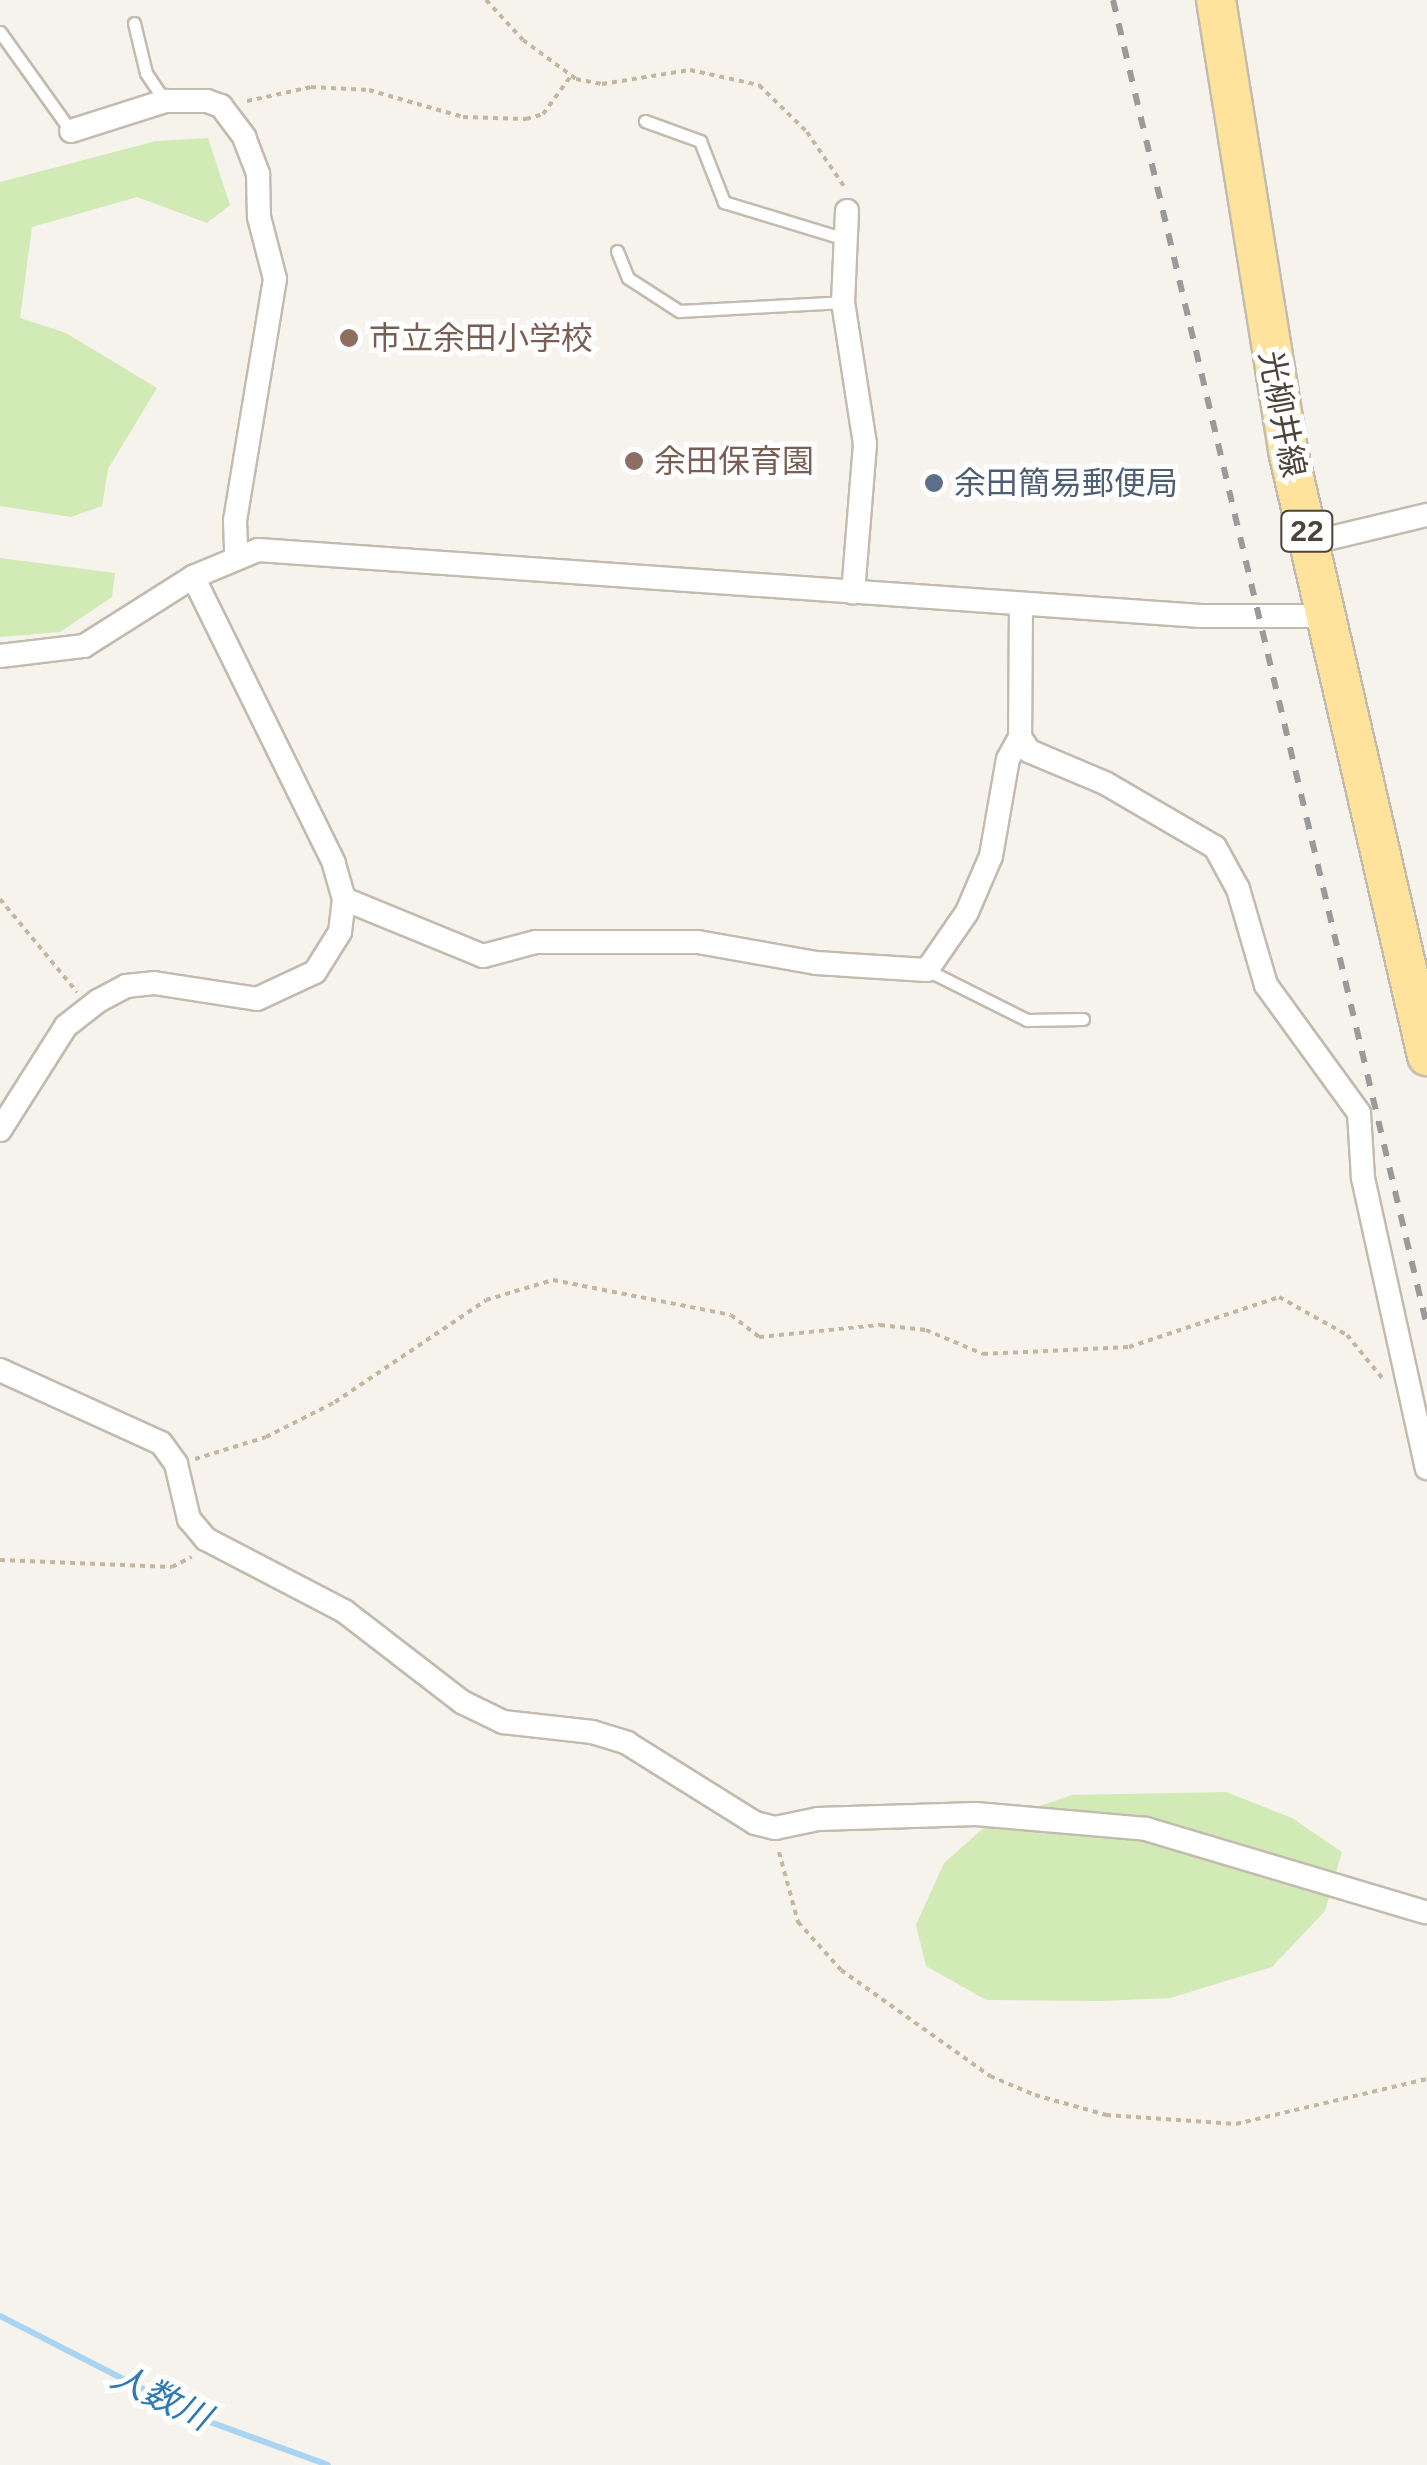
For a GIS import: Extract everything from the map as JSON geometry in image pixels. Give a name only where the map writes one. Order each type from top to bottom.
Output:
[{"type":"main road","name":"光柳井線","points":[[1216,0],[1271,366],[1427,1056]]},
{"type":"street","points":[[71,131],[165,101],[221,106],[244,136],[258,174],[259,218],[275,269],[234,520],[236,557]]},
{"type":"street","points":[[847,211],[842,238],[843,302],[865,444],[853,593]]},
{"type":"street","points":[[1310,542],[1427,515]]},
{"type":"street","points":[[0,656],[84,646],[193,576],[258,550],[1201,616],[1327,616]]},
{"type":"street","points":[[0,1130],[66,1026],[88,1008],[140,985],[257,999],[288,990],[330,954],[344,899],[334,864],[193,576]]},
{"type":"street","points":[[344,899],[483,956],[536,942],[698,942],[816,963],[927,970],[966,912],[992,856],[1008,759],[1020,736],[1021,604]]},
{"type":"street","points":[[1020,736],[1028,751],[1105,783],[1215,847],[1238,888],[1266,985],[1360,1114],[1364,1178],[1427,1468]]},
{"type":"street","points":[[0,1370],[161,1442],[176,1464],[185,1509],[206,1539],[344,1611],[462,1702],[502,1722],[592,1732],[627,1743],[714,1802],[775,1828],[818,1819],[976,1814],[1146,1830],[1426,1913]]},
{"type":"lane","points":[[134,24],[146,73],[165,101]]},
{"type":"lane","points":[[0,32],[71,131]]},
{"type":"lane","points":[[645,121],[700,142],[724,202],[842,238]]},
{"type":"lane","points":[[617,252],[628,278],[679,311],[843,302]]},
{"type":"lane","points":[[927,970],[1028,1020],[1083,1019]]},
{"type":"path","points":[[486,0],[571,76],[602,84],[690,70],[758,86],[807,132],[848,194],[847,211]]},
{"type":"path","points":[[221,106],[311,86],[392,93],[463,117],[526,119],[543,114],[571,76]]},
{"type":"path","points":[[0,900],[88,1008]]},
{"type":"path","points":[[176,1464],[266,1437],[335,1402],[486,1300],[552,1280],[731,1315],[759,1337],[880,1325],[926,1330],[984,1354],[1129,1347],[1278,1297],[1347,1335],[1392,1389]]},
{"type":"path","points":[[0,1560],[172,1568],[190,1560],[206,1539]]},
{"type":"path","points":[[775,1828],[798,1922],[840,1970],[990,2076],[1036,2095],[1106,2115],[1236,2124],[1427,2079]]},
{"type":"green space","points":[[208,138],[230,205],[207,223],[137,197],[32,227],[20,318],[66,333],[157,388],[108,469],[102,506],[71,517],[0,506],[0,182],[156,141]]},
{"type":"green space","points":[[0,558],[115,573],[112,597],[60,632],[0,637]]},
{"type":"green space","points":[[1226,1792],[1292,1818],[1342,1852],[1325,1911],[1272,1967],[1170,1998],[1101,2001],[986,2000],[926,1966],[916,1925],[944,1863],[988,1824],[1072,1795]]},
{"type":"waterway","name":"人数川","points":[[0,2316],[199,2418],[328,2465]]},
{"type":"railway","points":[[1113,0],[1427,1326]]},
{"type":"place","name":"市立余田小学校","points":[[349,338]]},
{"type":"place","name":"余田保育園","points":[[634,461]]},
{"type":"place","name":"余田簡易郵便局","points":[[934,483]]}]
